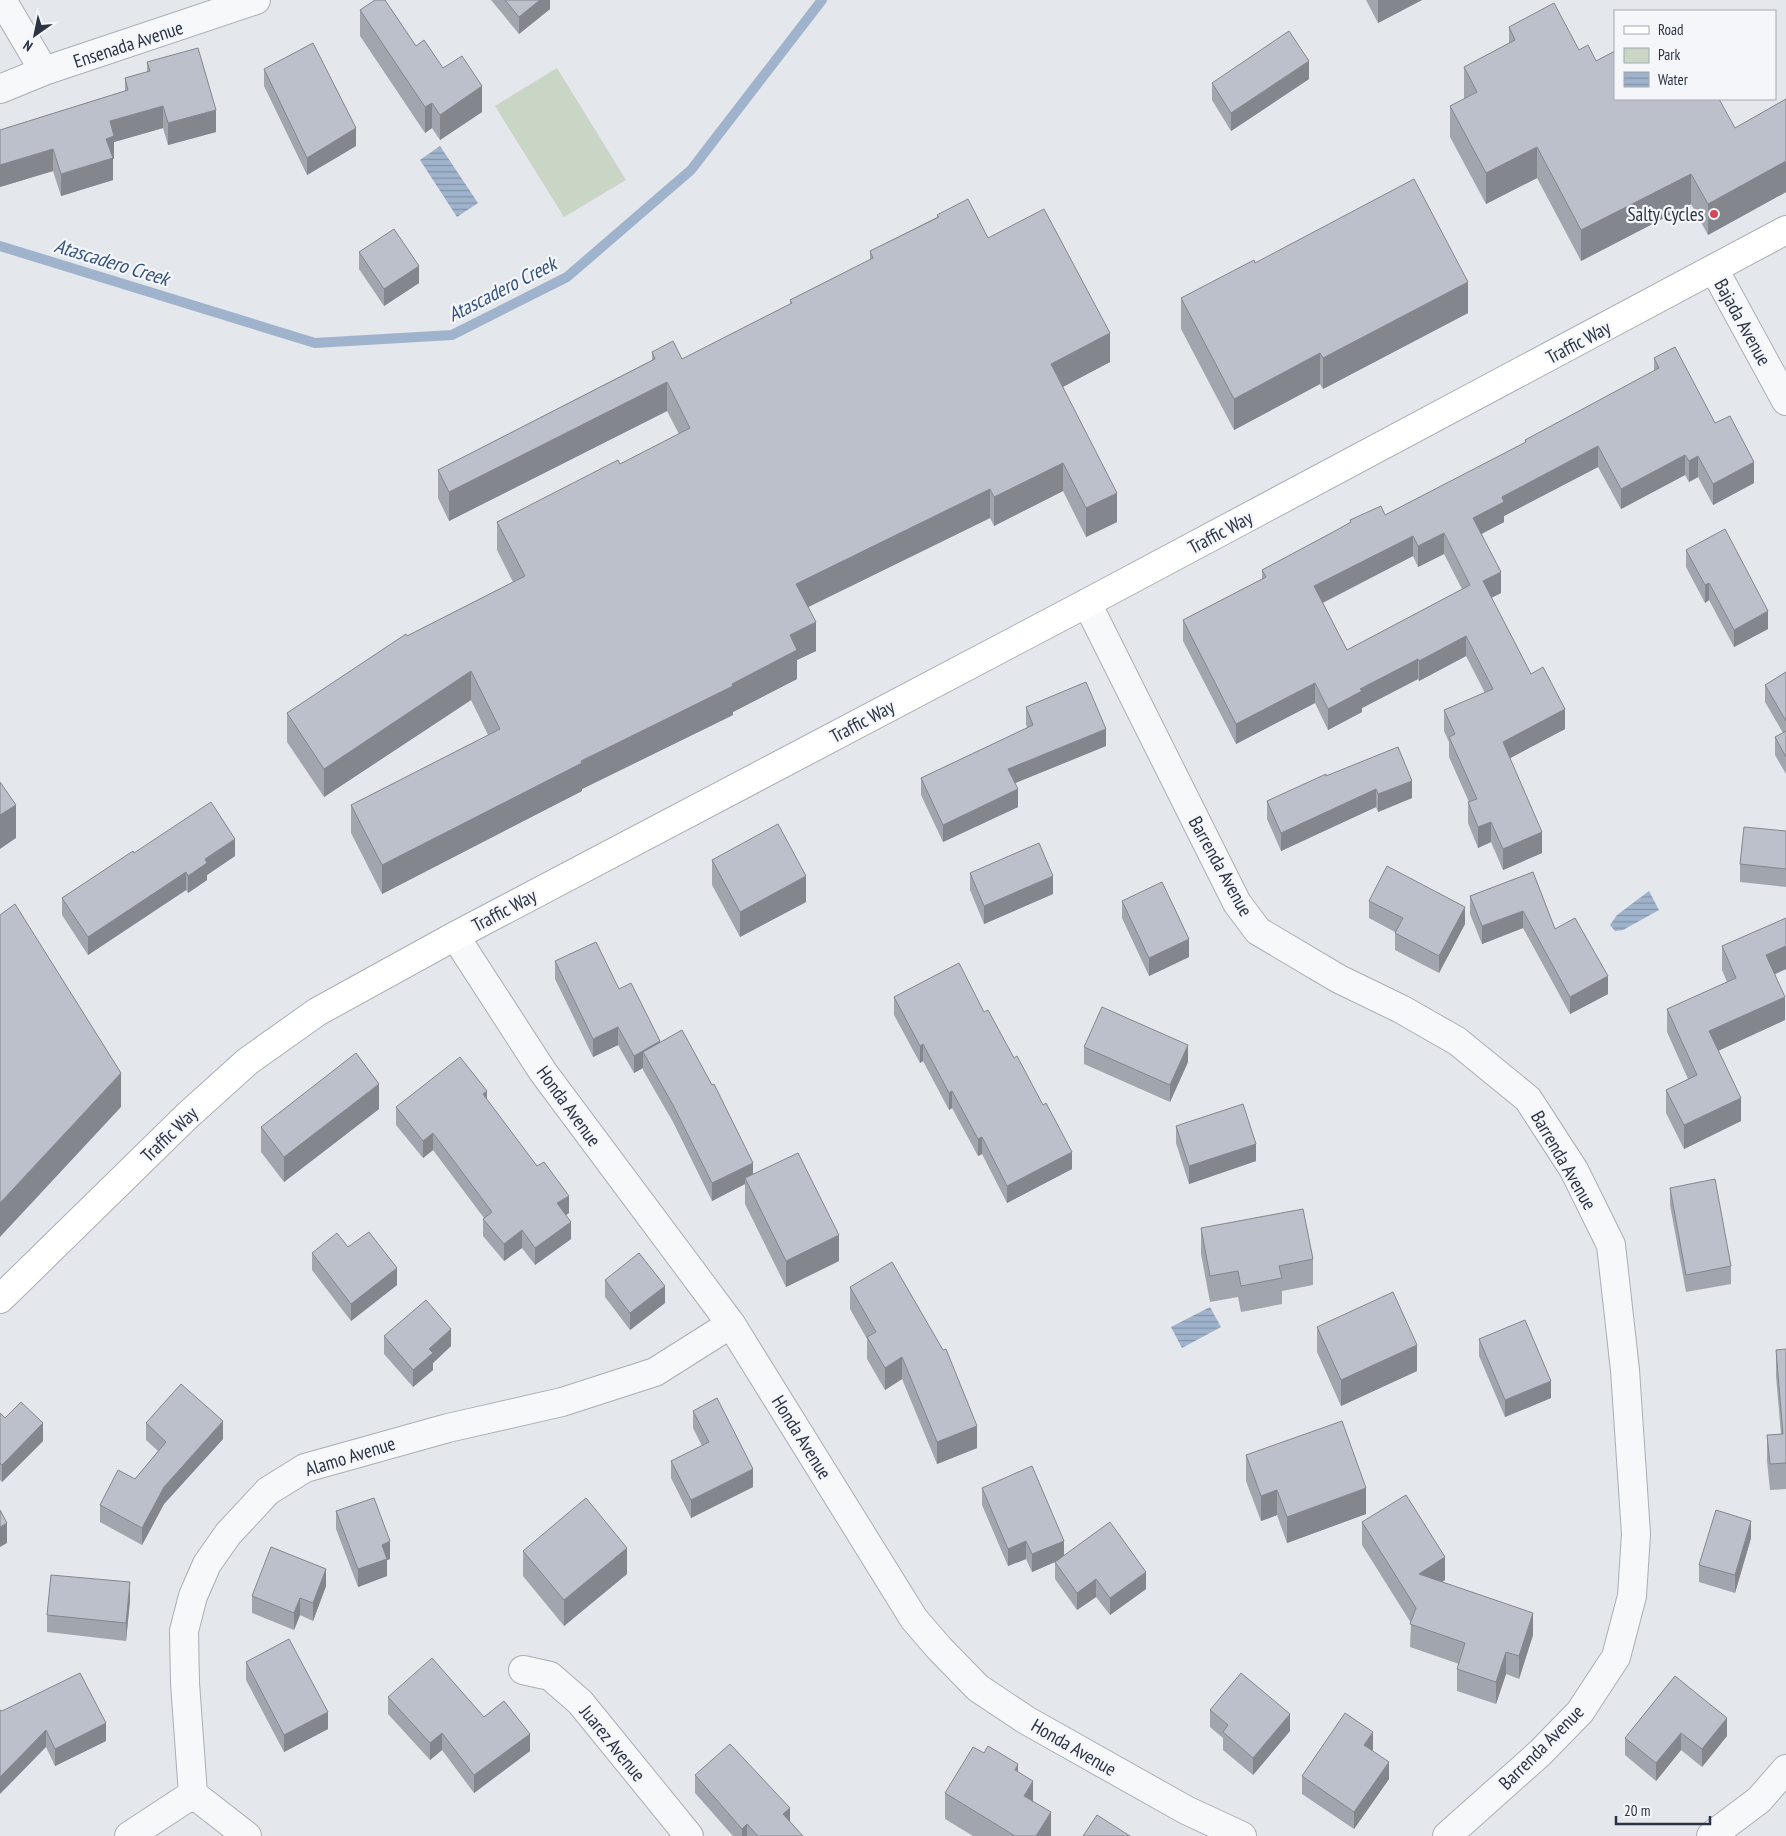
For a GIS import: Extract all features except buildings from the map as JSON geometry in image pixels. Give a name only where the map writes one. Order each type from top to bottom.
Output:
[{"type":"street","points":[[2,0],[44,71]]},
{"type":"street","name":"Ensenada Avenue","points":[[0,89],[44,71],[256,0]]},
{"type":"street","name":"Traffic Way","points":[[0,1299],[187,1116],[248,1061],[317,1012],[455,936],[1087,603],[1786,230]]},
{"type":"street","name":"Bajada Avenue","points":[[1714,269],[1786,402]]},
{"type":"street","name":"Barrenda Avenue","points":[[1087,603],[1237,903],[1258,931],[1338,979],[1400,1009],[1457,1041],[1528,1099],[1574,1170],[1611,1245],[1626,1370],[1634,1514],[1632,1596],[1616,1657],[1580,1712],[1540,1753],[1447,1836]]},
{"type":"street","name":"Honda Avenue","points":[[455,936],[543,1072],[731,1324],[914,1619],[939,1648],[978,1688],[1026,1720],[1186,1810],[1242,1836]]},
{"type":"street","name":"Alamo Avenue","points":[[193,1794],[185,1683],[184,1631],[186,1622],[193,1596],[207,1564],[228,1534],[268,1491],[305,1468],[448,1428],[562,1402],[655,1372],[731,1324]]},
{"type":"street","name":"Juarez Avenue","points":[[523,1670],[550,1676],[580,1702],[689,1836]]},
{"type":"street","points":[[1710,1836],[1759,1800],[1786,1769]]},
{"type":"street","points":[[129,1836],[193,1794],[247,1836]]},
{"type":"green space","points":[[557,68],[626,180],[564,217],[495,106]]},
{"type":"water","points":[[440,146],[478,203],[457,217],[420,160]]},
{"type":"water","points":[[1649,891],[1659,910],[1623,930],[1615,931],[1610,925],[1617,915]]},
{"type":"water","points":[[1210,1307],[1221,1327],[1182,1348],[1171,1327]]},
{"type":"waterway","name":"Atascadero Creek","points":[[0,246],[315,343],[452,335],[567,277],[691,170],[822,0]]},
{"type":"place","name":"Salty Cycles","points":[[1714,214]]}]
